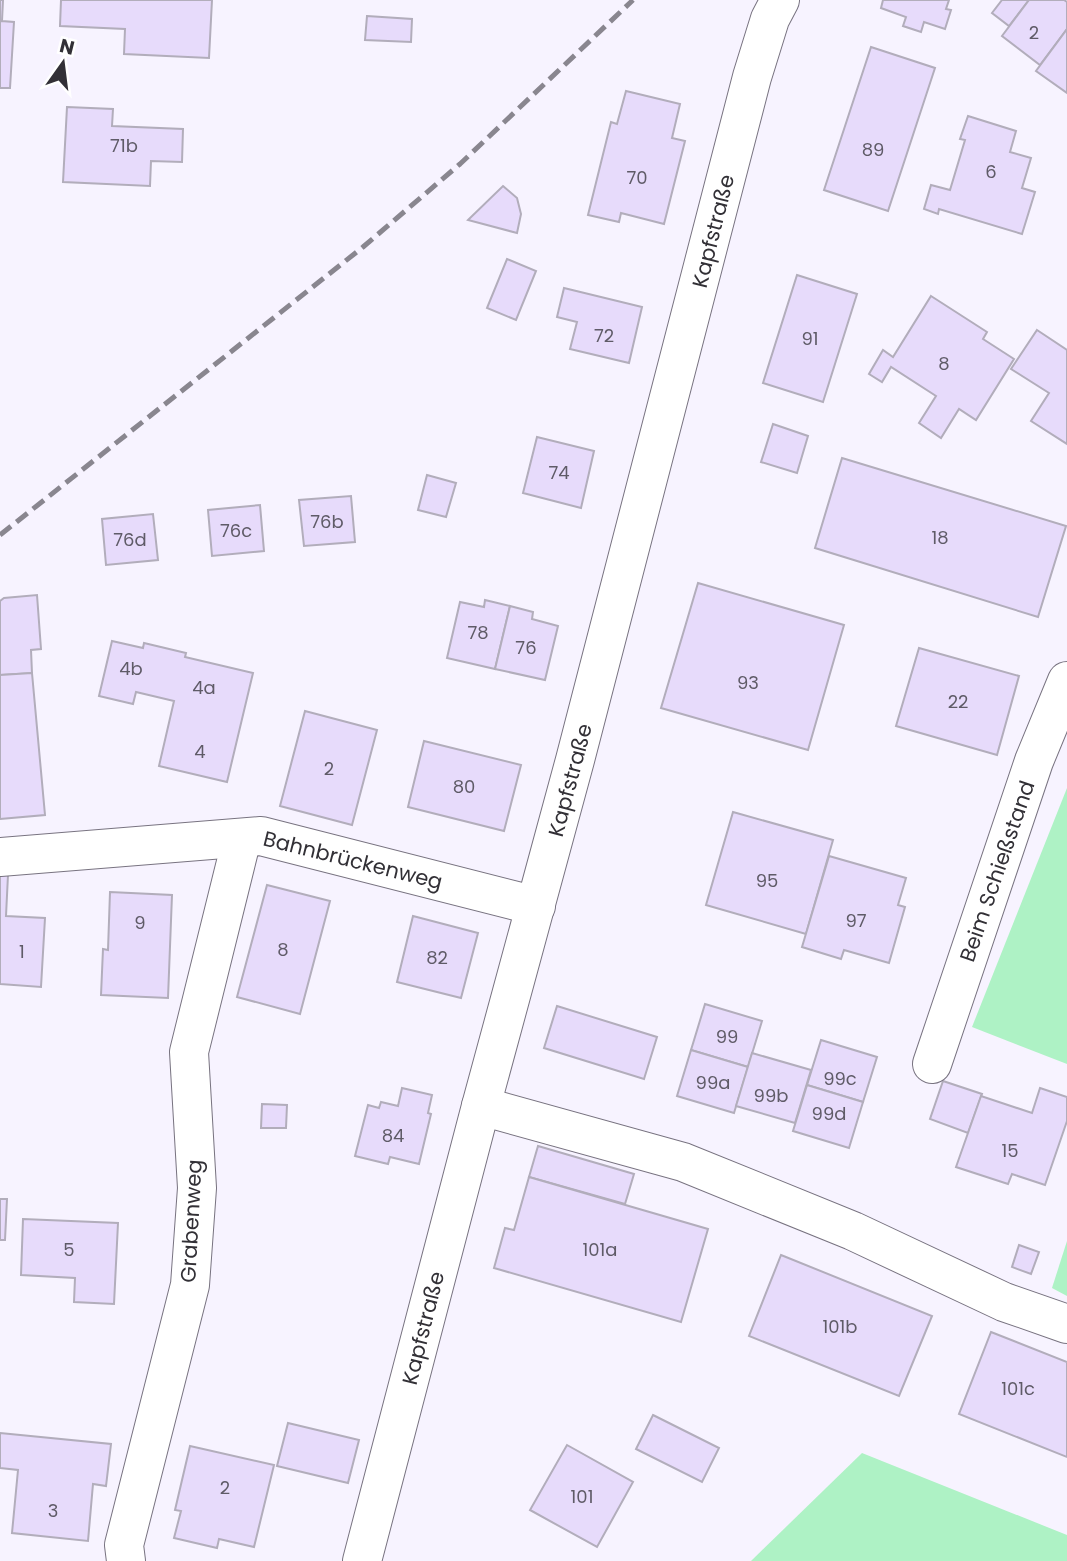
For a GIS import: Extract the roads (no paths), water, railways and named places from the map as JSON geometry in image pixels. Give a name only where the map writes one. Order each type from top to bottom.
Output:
[{"type":"street","name":"Kapfstraße","points":[[362,1561],[481,1106],[537,906],[755,66],[770,19],[780,0]]},
{"type":"street","name":"Beim Schießstand","points":[[932,1064],[1034,761],[1067,681]]},
{"type":"street","name":"Bahnbrückenweg","points":[[0,857],[261,836],[537,906]]},
{"type":"street","name":"Grabenweg","points":[[126,1561],[124,1545],[190,1285],[197,1188],[188,1052],[242,838]]},
{"type":"street","points":[[481,1106],[683,1162],[853,1231],[1004,1302],[1067,1324]]},
{"type":"railway","points":[[0,535],[363,247],[460,164],[633,0]]}]
